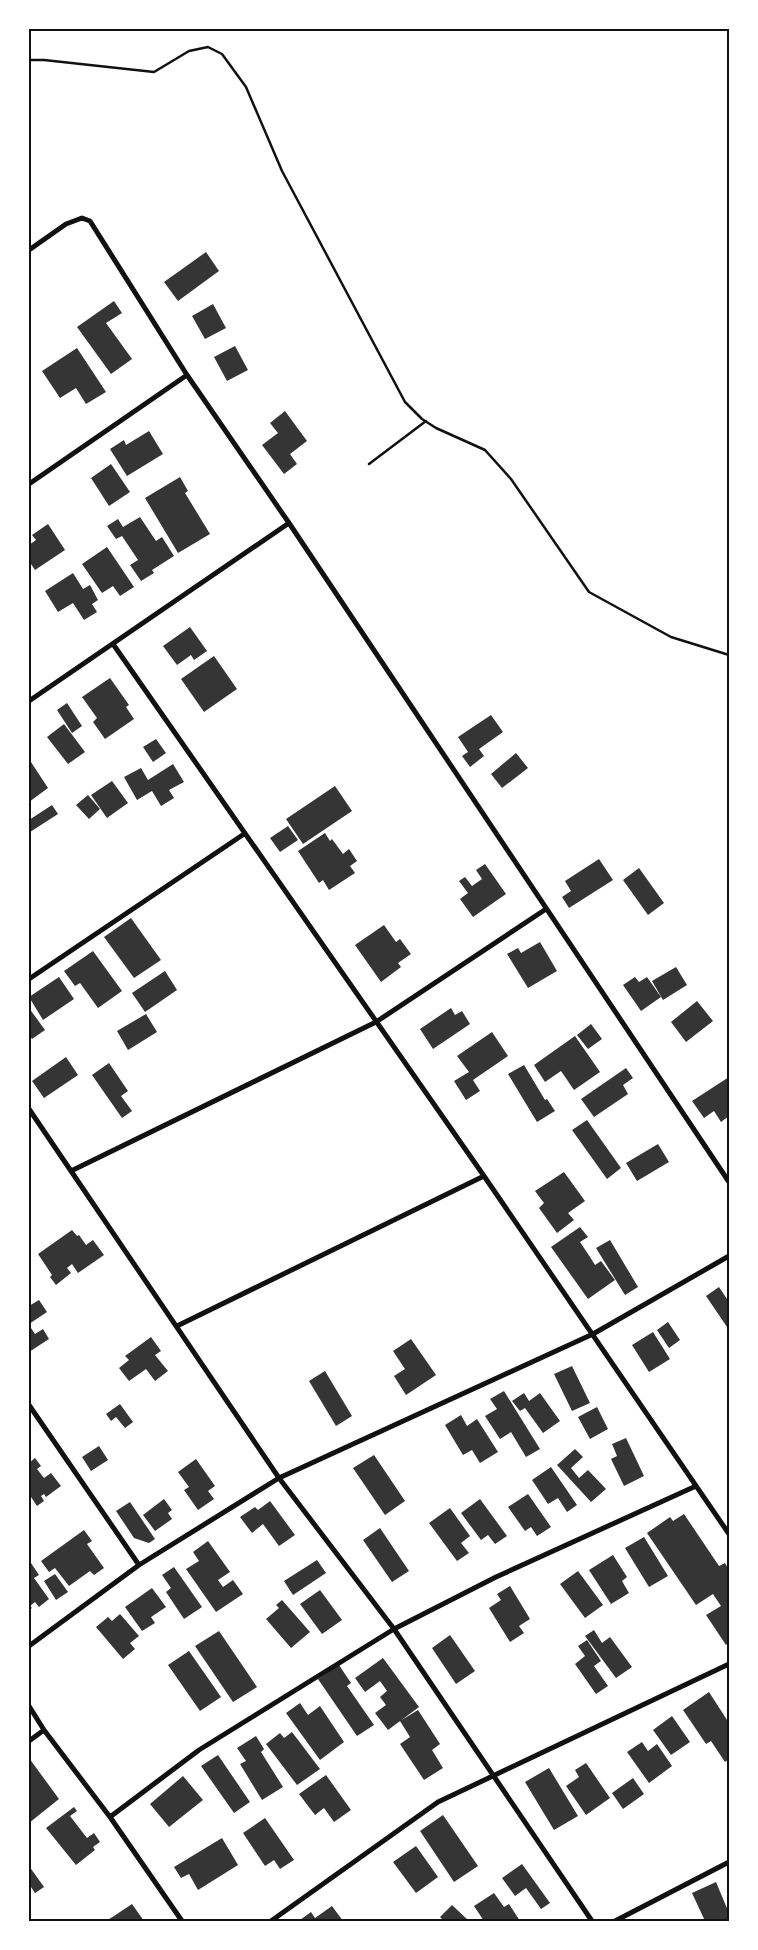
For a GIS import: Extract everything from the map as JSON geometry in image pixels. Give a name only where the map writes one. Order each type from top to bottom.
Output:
[{"type":"street","points":[[29,250],[66,224],[82,218],[90,221],[187,375],[289,523],[729,1182]]},
{"type":"street","points":[[29,484],[187,375]]},
{"type":"street","points":[[29,702],[289,523]]},
{"type":"street","points":[[113,644],[484,1176],[729,1534]]},
{"type":"street","points":[[29,979],[244,834]]},
{"type":"street","points":[[71,1171],[376,1022],[546,908]]},
{"type":"street","points":[[29,1109],[279,1478],[394,1629],[592,1921]]},
{"type":"street","points":[[177,1326],[484,1176]]},
{"type":"street","points":[[29,1646],[139,1565],[279,1478],[593,1334],[729,1256]]},
{"type":"street","points":[[29,1405],[139,1565]]},
{"type":"street","points":[[110,1817],[199,1750],[394,1629],[496,1577],[696,1486]]},
{"type":"street","points":[[271,1921],[438,1802],[729,1664]]},
{"type":"street","points":[[29,1706],[44,1730],[110,1817],[182,1921]]},
{"type":"street","points":[[29,1741],[44,1730]]},
{"type":"street","points":[[615,1921],[729,1862]]},
{"type":"path","points":[[29,60],[154,72],[189,52],[208,47],[222,54],[246,87],[282,171],[405,402],[426,421],[485,450],[510,479],[589,592],[671,637],[729,655]]},
{"type":"path","points":[[369,464],[426,421]]},
{"type":"building","points":[[206,252],[219,271],[178,301],[164,282]]},
{"type":"building","points":[[114,301],[122,313],[106,323],[132,359],[111,374],[77,327]]},
{"type":"building","points":[[213,304],[226,328],[205,339],[192,316]]},
{"type":"building","points":[[235,346],[248,370],[227,381],[214,357]]},
{"type":"building","points":[[77,348],[106,392],[86,404],[76,388],[60,398],[42,371]]},
{"type":"building","points":[[285,411],[307,441],[290,454],[297,464],[284,474],[262,445],[278,433],[270,423]]},
{"type":"building","points":[[149,431],[163,454],[127,476],[110,449],[124,440],[126,445]]},
{"type":"building","points":[[111,464],[130,492],[109,506],[91,478]]},
{"type":"building","points":[[180,477],[188,491],[185,493],[210,534],[178,553],[145,498]]},
{"type":"building","points":[[140,517],[156,541],[162,537],[174,556],[152,570],[154,573],[141,581],[130,565],[138,560],[122,536],[116,539],[107,526],[118,519],[123,527]]},
{"type":"building","points":[[48,524],[65,550],[35,570],[29,561],[29,545],[36,540],[32,535]]},
{"type":"building","points":[[107,547],[134,587],[120,596],[113,586],[102,593],[82,564]]},
{"type":"building","points":[[73,573],[83,589],[90,585],[98,600],[92,604],[97,612],[84,620],[73,603],[58,612],[45,591]]},
{"type":"building","points":[[190,627],[207,651],[194,660],[191,655],[177,665],[163,646]]},
{"type":"building","points":[[214,656],[237,689],[204,712],[181,679]]},
{"type":"building","points":[[110,678],[129,705],[126,707],[134,719],[105,739],[93,722],[97,718],[82,697]]},
{"type":"building","points":[[67,703],[82,726],[72,733],[57,710]]},
{"type":"building","points":[[491,715],[503,732],[479,749],[484,756],[470,767],[462,756],[468,752],[458,737]]},
{"type":"building","points":[[64,724],[85,752],[68,764],[47,737]]},
{"type":"building","points":[[156,739],[166,753],[153,762],[143,747]]},
{"type":"building","points":[[516,753],[528,768],[502,788],[491,774]]},
{"type":"building","points":[[29,759],[48,788],[29,802]]},
{"type":"building","points":[[173,764],[184,782],[169,790],[174,798],[161,806],[152,791],[137,800],[124,777],[141,768],[148,780]]},
{"type":"building","points":[[112,781],[128,803],[107,818],[91,795]]},
{"type":"building","points":[[335,786],[352,811],[303,844],[286,819]]},
{"type":"building","points":[[88,795],[100,809],[89,819],[76,805]]},
{"type":"building","points":[[52,805],[58,814],[30,832],[29,820]]},
{"type":"building","points":[[288,826],[298,840],[280,852],[270,838]]},
{"type":"building","points":[[325,833],[343,854],[349,849],[357,861],[350,866],[355,873],[329,890],[323,880],[319,883],[298,851]]},
{"type":"building","points":[[599,859],[613,880],[569,908],[562,897],[571,891],[565,881]]},
{"type":"building","points":[[485,864],[506,894],[473,917],[460,899],[468,893],[459,881],[465,877],[472,886],[482,879],[476,870]]},
{"type":"building","points":[[639,868],[664,903],[648,915],[623,880]]},
{"type":"building","points":[[131,918],[161,960],[134,978],[104,937]]},
{"type":"building","points":[[384,925],[396,942],[400,939],[411,954],[398,963],[401,967],[381,982],[355,945]]},
{"type":"building","points":[[540,942],[557,971],[528,988],[507,954],[518,948],[521,953]]},
{"type":"building","points":[[93,951],[122,991],[98,1008],[80,983],[75,986],[64,971]]},
{"type":"building","points":[[676,967],[687,985],[663,1000],[652,981]]},
{"type":"building","points":[[165,971],[177,990],[145,1012],[132,993]]},
{"type":"building","points":[[59,977],[74,999],[43,1020],[29,997]]},
{"type":"building","points":[[635,977],[639,982],[647,977],[661,997],[641,1011],[623,985]]},
{"type":"building","points":[[697,1001],[713,1021],[686,1042],[671,1022]]},
{"type":"building","points":[[29,1008],[45,1030],[32,1039],[29,1035]]},
{"type":"building","points":[[451,1008],[455,1015],[462,1011],[470,1024],[433,1049],[420,1029]]},
{"type":"building","points":[[146,1014],[157,1032],[128,1050],[117,1031]]},
{"type":"building","points":[[591,1024],[602,1039],[588,1049],[577,1035]]},
{"type":"building","points":[[492,1032],[508,1056],[473,1080],[480,1091],[466,1100],[454,1081],[469,1072],[457,1056]]},
{"type":"building","points":[[575,1036],[600,1072],[574,1090],[561,1071],[545,1082],[534,1065]]},
{"type":"building","points":[[66,1057],[78,1075],[44,1098],[32,1081]]},
{"type":"building","points":[[109,1063],[128,1091],[121,1096],[132,1111],[122,1118],[92,1075]]},
{"type":"building","points":[[524,1065],[545,1100],[547,1099],[555,1111],[537,1122],[508,1074]]},
{"type":"building","points":[[626,1068],[633,1078],[623,1085],[628,1094],[594,1117],[581,1099]]},
{"type":"building","points":[[729,1077],[729,1116],[721,1122],[714,1111],[704,1118],[692,1101]]},
{"type":"building","points":[[587,1120],[621,1168],[607,1179],[572,1130]]},
{"type":"building","points":[[658,1144],[669,1162],[637,1181],[626,1163]]},
{"type":"building","points":[[564,1172],[585,1201],[568,1213],[574,1220],[557,1233],[539,1208],[544,1203],[535,1191]]},
{"type":"building","points":[[580,1227],[588,1237],[580,1242],[595,1265],[601,1261],[615,1280],[588,1299],[551,1247]]},
{"type":"building","points":[[72,1230],[77,1236],[79,1235],[86,1245],[93,1240],[104,1255],[78,1273],[72,1264],[67,1268],[71,1273],[56,1285],[50,1277],[52,1275],[38,1254]]},
{"type":"building","points":[[610,1240],[638,1287],[625,1295],[596,1248]]},
{"type":"building","points":[[719,1287],[729,1302],[729,1326],[727,1327],[706,1296]]},
{"type":"building","points":[[39,1300],[47,1312],[29,1324],[29,1306]]},
{"type":"building","points":[[668,1322],[680,1340],[669,1348],[657,1330]]},
{"type":"building","points":[[29,1325],[35,1334],[43,1329],[49,1339],[29,1352]]},
{"type":"building","points":[[653,1332],[670,1359],[649,1372],[632,1345]]},
{"type":"building","points":[[151,1337],[161,1351],[155,1355],[168,1371],[155,1381],[146,1369],[129,1381],[119,1368],[129,1360],[125,1356]]},
{"type":"building","points":[[411,1339],[436,1375],[406,1395],[394,1376],[405,1369],[393,1351]]},
{"type":"building","points":[[572,1366],[590,1403],[572,1411],[554,1374]]},
{"type":"building","points":[[325,1371],[352,1416],[336,1426],[309,1381]]},
{"type":"building","points":[[504,1391],[540,1449],[526,1457],[511,1432],[500,1439],[485,1416],[497,1409],[490,1399]]},
{"type":"building","points":[[524,1393],[529,1401],[540,1393],[560,1421],[543,1433],[525,1408],[520,1411],[512,1401]]},
{"type":"building","points":[[120,1404],[133,1422],[125,1428],[116,1417],[111,1421],[106,1414]]},
{"type":"building","points":[[597,1407],[608,1429],[590,1439],[578,1417]]},
{"type":"building","points":[[461,1415],[467,1426],[477,1419],[498,1452],[480,1463],[472,1450],[463,1455],[445,1425]]},
{"type":"building","points":[[626,1438],[644,1476],[624,1486],[611,1459],[617,1456],[612,1444]]},
{"type":"building","points":[[99,1446],[108,1460],[91,1471],[82,1457]]},
{"type":"building","points":[[575,1449],[583,1457],[571,1468],[579,1478],[588,1470],[606,1489],[591,1502],[557,1465]]},
{"type":"building","points":[[374,1455],[405,1501],[385,1515],[353,1468]]},
{"type":"building","points":[[35,1458],[41,1466],[37,1469],[44,1478],[51,1473],[61,1486],[46,1497],[44,1494],[41,1496],[44,1501],[37,1506],[31,1497],[29,1499],[29,1463]]},
{"type":"building","points":[[196,1459],[215,1486],[208,1491],[214,1499],[198,1510],[184,1490],[189,1487],[178,1472]]},
{"type":"building","points":[[551,1467],[577,1505],[567,1512],[558,1498],[548,1504],[532,1480]]},
{"type":"building","points":[[528,1494],[551,1527],[537,1536],[531,1527],[525,1531],[508,1507]]},
{"type":"building","points":[[164,1499],[172,1510],[168,1513],[172,1519],[155,1531],[143,1515]]},
{"type":"building","points":[[480,1499],[507,1536],[495,1544],[488,1535],[481,1540],[461,1513]]},
{"type":"building","points":[[270,1501],[295,1535],[279,1546],[263,1524],[252,1533],[240,1517],[255,1507],[258,1510]]},
{"type":"building","points":[[130,1502],[155,1539],[149,1543],[134,1538],[116,1511]]},
{"type":"building","points":[[450,1508],[470,1536],[461,1543],[469,1553],[457,1561],[429,1523]]},
{"type":"building","points":[[684,1514],[719,1566],[725,1563],[729,1570],[729,1642],[726,1645],[706,1615],[721,1606],[713,1594],[696,1605],[647,1533],[670,1517],[673,1521]]},
{"type":"building","points":[[380,1528],[409,1571],[392,1582],[363,1540]]},
{"type":"building","points":[[84,1530],[92,1541],[87,1544],[104,1568],[94,1575],[90,1571],[69,1586],[55,1568],[49,1572],[41,1561]]},
{"type":"building","points":[[644,1537],[668,1576],[649,1587],[625,1548]]},
{"type":"building","points":[[208,1541],[230,1572],[218,1580],[223,1587],[233,1580],[243,1594],[216,1612],[186,1569],[199,1561],[193,1552]]},
{"type":"building","points":[[613,1555],[627,1577],[622,1581],[629,1593],[611,1604],[589,1570]]},
{"type":"building","points":[[317,1560],[326,1573],[293,1595],[284,1581]]},
{"type":"building","points":[[31,1563],[39,1575],[34,1578],[49,1599],[39,1607],[35,1602],[30,1606],[32,1608],[29,1610],[29,1564]]},
{"type":"building","points":[[174,1567],[202,1607],[184,1619],[166,1592],[171,1588],[162,1575]]},
{"type":"building","points":[[578,1571],[603,1605],[585,1618],[560,1584]]},
{"type":"building","points":[[55,1574],[68,1592],[56,1600],[44,1581]]},
{"type":"building","points":[[510,1586],[530,1619],[519,1626],[524,1633],[510,1642],[489,1608],[501,1600],[497,1594]]},
{"type":"building","points":[[152,1588],[166,1607],[151,1617],[155,1623],[142,1631],[125,1607]]},
{"type":"building","points":[[320,1590],[342,1620],[322,1634],[300,1604]]},
{"type":"building","points":[[282,1600],[310,1632],[291,1648],[266,1619],[279,1608],[276,1605]]},
{"type":"building","points":[[120,1614],[139,1636],[130,1643],[135,1649],[123,1659],[96,1627],[108,1617],[112,1621]]},
{"type":"building","points":[[594,1630],[602,1643],[610,1637],[632,1667],[616,1678],[585,1636]]},
{"type":"building","points":[[219,1631],[257,1687],[233,1702],[195,1646]]},
{"type":"building","points":[[450,1635],[475,1671],[456,1684],[432,1648]]},
{"type":"building","points":[[587,1640],[601,1661],[594,1666],[608,1686],[596,1694],[575,1664],[585,1656],[578,1646]]},
{"type":"building","points":[[189,1651],[221,1697],[200,1711],[168,1665]]},
{"type":"building","points":[[383,1658],[419,1707],[388,1730],[375,1713],[386,1705],[380,1697],[387,1691],[380,1681],[365,1692],[355,1678]]},
{"type":"building","points":[[339,1665],[351,1683],[347,1686],[374,1725],[357,1736],[318,1679]]},
{"type":"building","points":[[709,1692],[729,1723],[729,1759],[725,1762],[711,1741],[706,1744],[683,1710]]},
{"type":"building","points":[[300,1703],[308,1715],[320,1706],[344,1742],[320,1760],[286,1713]]},
{"type":"building","points":[[418,1710],[440,1744],[432,1750],[443,1768],[424,1780],[400,1744],[410,1737],[400,1721]]},
{"type":"building","points":[[672,1716],[690,1742],[671,1755],[653,1730]]},
{"type":"building","points":[[292,1732],[320,1769],[297,1785],[266,1744],[280,1733],[284,1738]]},
{"type":"building","points":[[256,1736],[264,1749],[261,1752],[283,1787],[262,1800],[240,1764],[246,1761],[237,1748]]},
{"type":"building","points":[[642,1742],[648,1751],[657,1744],[672,1766],[649,1783],[627,1752]]},
{"type":"building","points":[[218,1755],[250,1802],[234,1813],[201,1766]]},
{"type":"building","points":[[29,1758],[59,1799],[29,1823]]},
{"type":"building","points":[[586,1763],[610,1798],[586,1815],[566,1786],[579,1777],[575,1770]]},
{"type":"building","points":[[549,1768],[578,1816],[554,1830],[525,1782]]},
{"type":"building","points":[[326,1775],[351,1810],[334,1822],[324,1808],[315,1815],[299,1794]]},
{"type":"building","points":[[183,1776],[203,1800],[169,1827],[150,1804]]},
{"type":"building","points":[[633,1778],[644,1794],[623,1809],[612,1793]]},
{"type":"building","points":[[74,1807],[77,1811],[70,1816],[87,1838],[94,1833],[100,1842],[93,1847],[95,1850],[76,1865],[46,1828]]},
{"type":"building","points":[[443,1815],[478,1866],[454,1882],[420,1831]]},
{"type":"building","points":[[265,1818],[294,1860],[280,1869],[274,1860],[265,1866],[243,1833]]},
{"type":"building","points":[[222,1838],[238,1865],[198,1890],[189,1874],[181,1878],[174,1867]]},
{"type":"building","points":[[416,1846],[438,1877],[416,1893],[393,1862]]},
{"type":"building","points":[[522,1864],[550,1903],[541,1909],[526,1888],[515,1896],[502,1878]]},
{"type":"building","points":[[29,1866],[44,1887],[35,1893],[29,1884]]},
{"type":"building","points":[[716,1882],[729,1913],[729,1921],[705,1921],[692,1893]]},
{"type":"building","points":[[494,1893],[504,1907],[509,1904],[520,1921],[484,1921],[474,1906]]},
{"type":"building","points":[[132,1904],[144,1921],[106,1921],[114,1916]]},
{"type":"building","points":[[452,1905],[469,1921],[444,1921],[440,1917]]},
{"type":"building","points":[[332,1906],[343,1921],[300,1920],[311,1912],[315,1918]]}]
